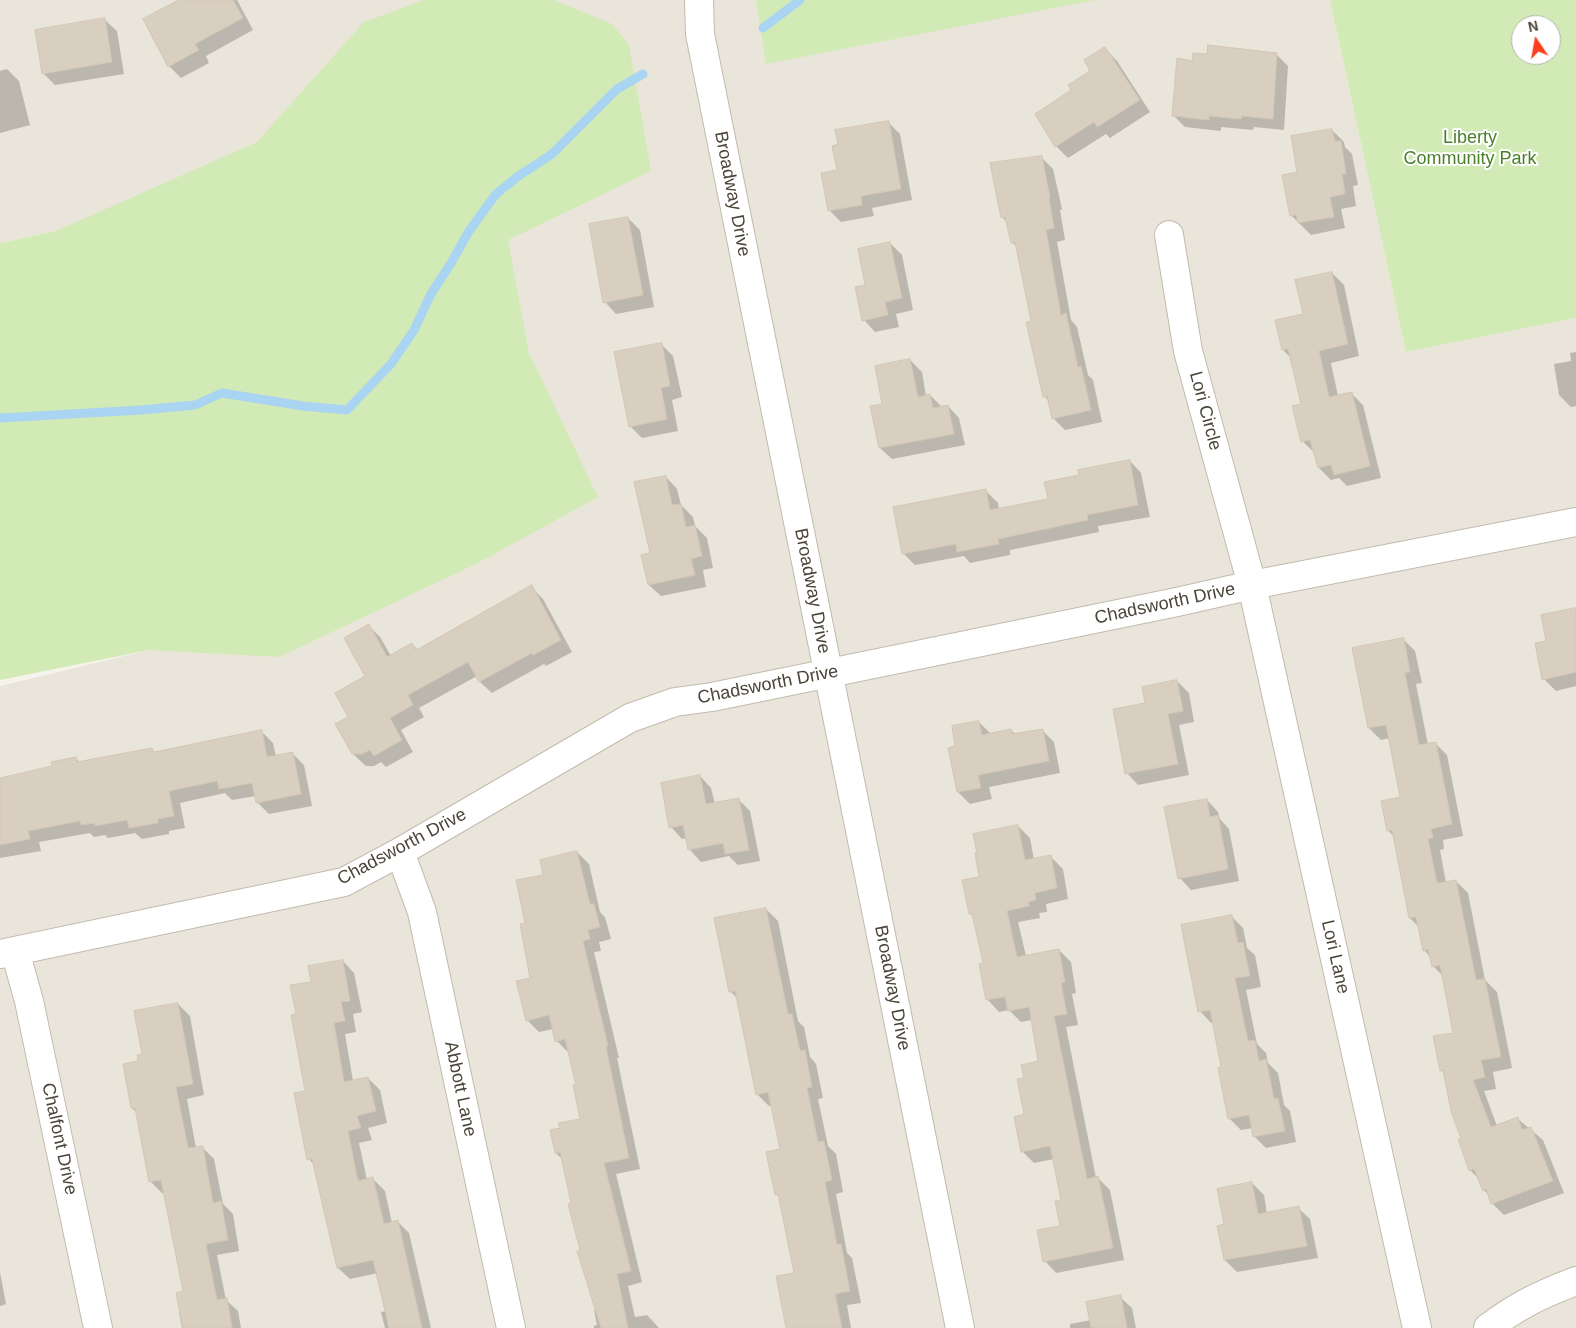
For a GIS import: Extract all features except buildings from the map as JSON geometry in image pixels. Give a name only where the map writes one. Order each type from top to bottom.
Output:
[{"type":"street","name":"Broadway Drive","points":[[699,0],[700,34],[960,1328]]},
{"type":"street","name":"Lori Circle","points":[[1169,235],[1188,351],[1252,586]]},
{"type":"street","name":"Chadsworth Drive","points":[[7,952],[344,882],[400,852],[630,718],[675,702],[712,697],[1252,586],[1576,522]]},
{"type":"street","name":"Lori Lane","points":[[1252,586],[1418,1328]]},
{"type":"street","name":"Abbott Lane","points":[[400,852],[422,912],[512,1328]]},
{"type":"street","name":"Chalfont Drive","points":[[7,952],[29,1001],[98,1328]]},
{"type":"street","points":[[1488,1328],[1512,1310],[1547,1292],[1576,1281]]},
{"type":"shaded area","points":[[0,0],[1330,0],[1406,352],[1576,318],[1576,1328],[0,1328],[0,686],[149,650],[56,231],[0,243]]},
{"type":"green space","points":[[424,0],[554,0],[612,24],[629,45],[651,171],[508,240],[529,353],[598,497],[476,564],[279,657],[149,650],[0,680],[0,243],[56,231],[257,142],[364,22]]},
{"type":"green space","points":[[756,0],[1095,0],[766,64]]},
{"type":"green space","name":"Liberty Community Park","points":[[1330,0],[1576,0],[1576,318],[1406,352]]},
{"type":"waterway","points":[[763,28],[800,0]]},
{"type":"waterway","points":[[0,418],[195,405],[222,393],[303,406],[347,410],[391,364],[414,330],[431,294],[469,231],[496,194],[517,177],[552,154],[617,89],[643,74]]}]
